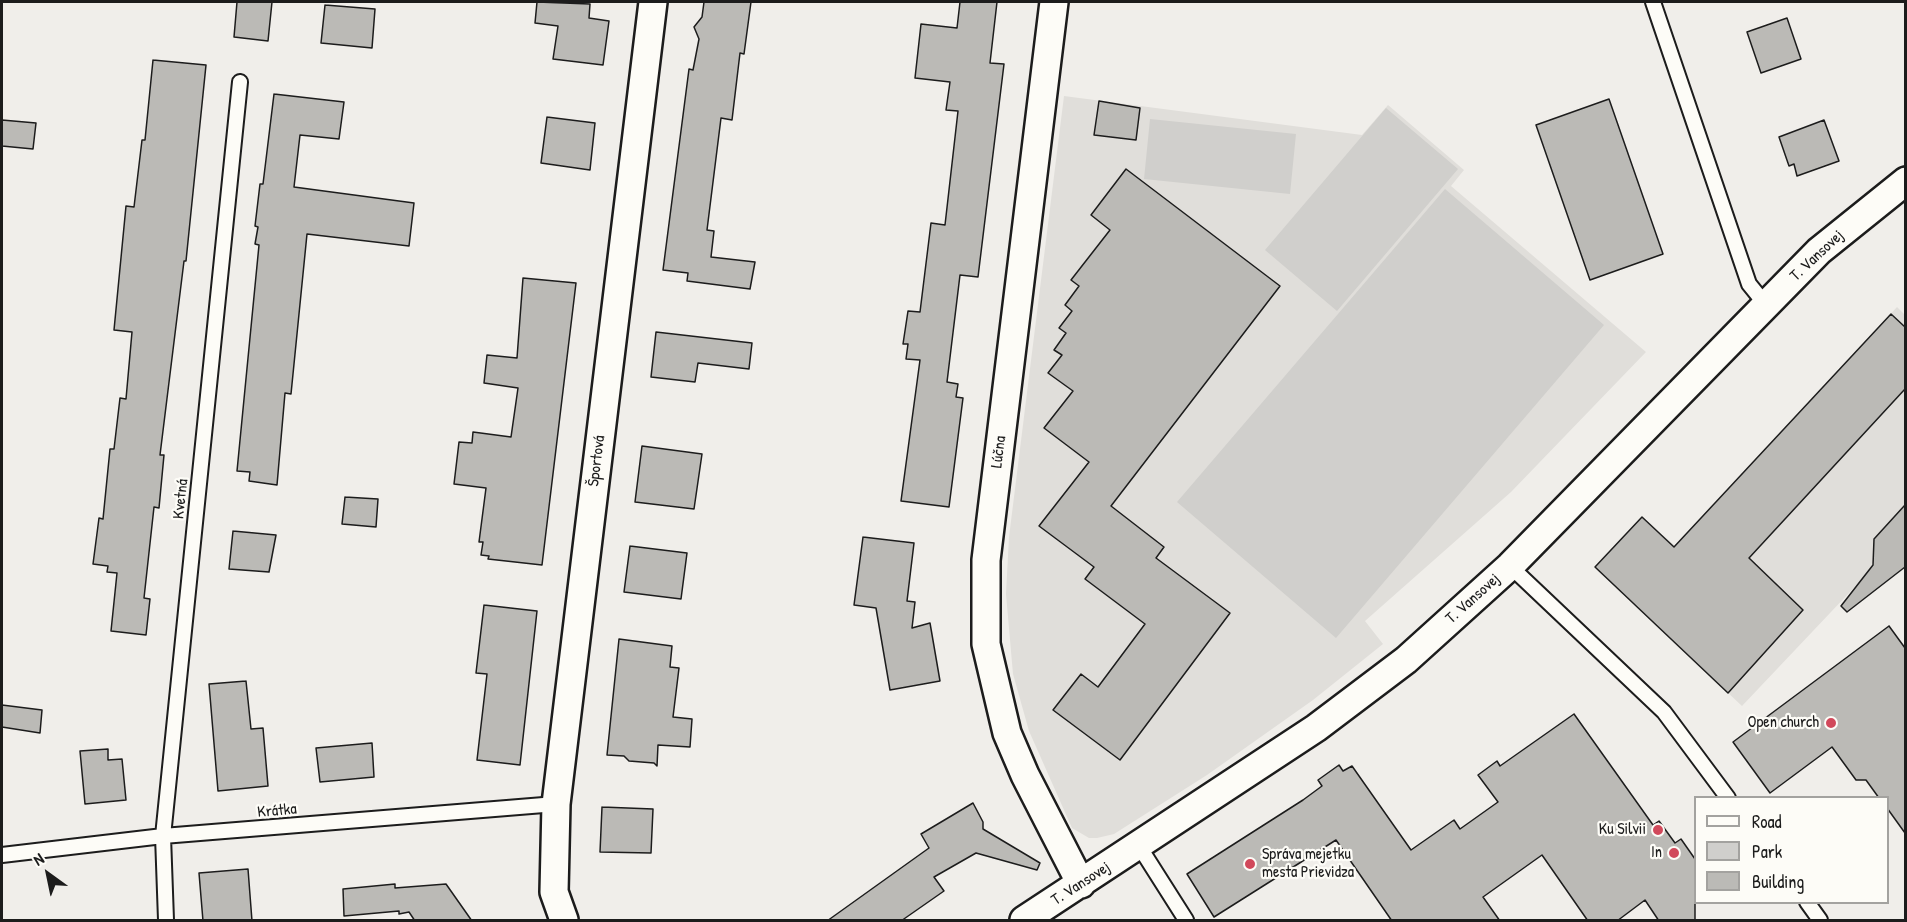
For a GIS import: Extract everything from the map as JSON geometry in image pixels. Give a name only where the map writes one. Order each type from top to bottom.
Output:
[{"type":"street","name":"Športová","points":[[564,921],[554,892],[556,804],[652,2]]},
{"type":"street","name":"Lúčna","points":[[1054,2],[986,560],[986,644],[1007,733],[1025,775],[1081,884]]},
{"type":"street","name":"T. Vansovej","points":[[1024,921],[1316,728],[1406,660],[1510,566],[1819,251],[1905,181]]},
{"type":"street","name":"T. Vansovej","points":[[1868,212],[1905,199]]},
{"type":"lane","points":[[1653,2],[1749,284],[1766,304]]},
{"type":"lane","name":"Kvetná","points":[[166,921],[163,836],[240,82]]},
{"type":"lane","points":[[1510,566],[1664,712],[1727,796]]},
{"type":"lane","name":"Krátka","points":[[2,855],[163,836],[556,804]]},
{"type":"lane","points":[[1139,846],[1186,921]]},
{"type":"lane","points":[[1808,904],[1820,921]]},
{"type":"shaded area","points":[[1064,96],[1362,135],[1388,105],[1464,170],[1451,186],[1646,352],[1511,492],[1365,621],[1383,644],[1313,700],[1207,775],[1114,834],[1097,838],[1089,838],[1072,828],[1029,731],[1013,674],[1006,594],[1009,537]]},
{"type":"shaded area","points":[[1897,307],[1905,315],[1905,506],[1866,575],[1742,706],[1595,568],[1642,517],[1675,546]]},
{"type":"green space","points":[[1386,108],[1458,169],[1337,311],[1265,250]]},
{"type":"green space","points":[[1150,119],[1296,134],[1290,194],[1144,179]]},
{"type":"green space","points":[[1445,189],[1604,325],[1336,638],[1177,502]]},
{"type":"building","points":[[237,2],[272,2],[268,41],[234,37]]},
{"type":"building","points":[[537,2],[590,4],[589,18],[609,21],[603,65],[553,59],[558,26],[535,23]]},
{"type":"building","points":[[704,2],[751,2],[744,54],[740,53],[732,120],[721,118],[707,230],[714,231],[711,257],[755,262],[750,289],[687,281],[688,273],[663,270],[689,69],[693,70],[699,39],[694,27],[702,17]]},
{"type":"building","points":[[960,2],[997,2],[990,63],[1004,64],[978,277],[960,275],[947,382],[958,384],[956,397],[963,398],[949,507],[901,501],[920,360],[906,359],[908,344],[903,344],[908,311],[920,312],[931,223],[945,225],[958,111],[946,110],[950,82],[915,78],[921,24],[957,28]]},
{"type":"building","points":[[325,5],[375,9],[372,48],[321,43]]},
{"type":"building","points":[[1787,18],[1801,59],[1761,73],[1747,32]]},
{"type":"building","points":[[153,60],[206,65],[186,261],[184,261],[160,455],[164,455],[159,508],[154,507],[144,598],[150,599],[146,635],[111,631],[117,573],[107,572],[108,566],[93,564],[99,518],[103,519],[110,449],[114,449],[120,398],[126,399],[132,332],[114,330],[126,206],[134,207],[142,140],[145,140]]},
{"type":"building","points":[[274,94],[344,102],[339,139],[300,135],[294,187],[414,203],[409,246],[307,234],[291,394],[285,393],[277,485],[249,481],[250,472],[237,471],[259,245],[255,244],[258,227],[255,226],[260,184],[263,184]]},
{"type":"building","points":[[1609,99],[1663,254],[1590,280],[1536,125]]},
{"type":"building","points":[[1099,101],[1140,108],[1136,140],[1094,135]]},
{"type":"building","points":[[547,117],[595,123],[590,170],[541,163]]},
{"type":"building","points":[[2,120],[36,123],[33,149],[2,146]]},
{"type":"building","points":[[1824,120],[1839,161],[1797,176],[1794,164],[1789,166],[1779,137]]},
{"type":"building","points":[[1126,169],[1280,286],[1111,506],[1164,547],[1156,558],[1230,613],[1120,760],[1053,710],[1081,674],[1098,687],[1145,624],[1085,579],[1094,567],[1039,526],[1089,462],[1044,428],[1073,391],[1048,373],[1062,355],[1054,350],[1066,333],[1059,328],[1072,311],[1065,305],[1079,286],[1071,280],[1110,230],[1091,215]]},
{"type":"building","points":[[523,278],[576,283],[542,565],[488,559],[489,556],[481,555],[483,542],[479,542],[486,488],[454,484],[459,442],[472,443],[473,432],[511,437],[518,388],[484,383],[487,355],[517,358]]},
{"type":"building","points":[[1891,314],[1905,327],[1905,389],[1749,558],[1803,610],[1728,693],[1595,567],[1642,517],[1674,547]]},
{"type":"building","points":[[656,332],[752,343],[749,369],[698,363],[695,382],[651,377]]},
{"type":"building","points":[[642,446],[702,454],[694,509],[635,502]]},
{"type":"building","points":[[345,497],[378,499],[376,527],[342,524]]},
{"type":"building","points":[[1905,505],[1905,567],[1847,612],[1841,606],[1873,565],[1874,539]]},
{"type":"building","points":[[233,531],[276,535],[269,572],[229,569]]},
{"type":"building","points":[[863,537],[914,543],[907,601],[915,602],[912,628],[930,623],[940,681],[890,690],[876,608],[854,605]]},
{"type":"building","points":[[630,546],[687,553],[681,599],[624,592]]},
{"type":"building","points":[[484,605],[537,611],[520,765],[477,760],[487,674],[476,673]]},
{"type":"building","points":[[1889,626],[1905,648],[1905,833],[1889,811],[1889,796],[1878,796],[1866,780],[1856,780],[1832,747],[1770,793],[1733,742]]},
{"type":"building","points":[[619,639],[672,646],[670,667],[679,668],[673,717],[692,719],[690,747],[658,745],[657,766],[654,763],[629,761],[624,756],[607,755]]},
{"type":"building","points":[[246,681],[251,729],[263,728],[268,786],[218,791],[209,684]]},
{"type":"building","points":[[2,705],[42,710],[40,733],[2,727]]},
{"type":"building","points":[[1574,714],[1653,825],[1659,821],[1675,843],[1681,839],[1694,858],[1695,921],[1659,921],[1645,900],[1617,921],[1588,921],[1542,855],[1483,897],[1500,921],[1392,921],[1336,840],[1214,917],[1187,874],[1303,800],[1322,786],[1318,780],[1339,765],[1343,771],[1352,766],[1411,850],[1454,820],[1460,829],[1498,802],[1478,775],[1497,761],[1500,766]]},
{"type":"building","points":[[372,743],[374,777],[320,782],[316,748]]},
{"type":"building","points":[[108,749],[108,760],[122,759],[126,800],[85,804],[80,751]]},
{"type":"building","points":[[973,803],[983,822],[983,829],[1040,863],[1037,870],[976,853],[934,877],[944,891],[901,921],[827,921],[929,848],[921,834]]},
{"type":"building","points":[[602,807],[653,809],[651,853],[600,852]]},
{"type":"building","points":[[248,869],[252,921],[203,921],[199,873]]},
{"type":"building","points":[[395,884],[395,888],[446,884],[472,921],[415,921],[409,912],[399,914],[399,911],[344,916],[343,889]]},
{"type":"place","name":"Open church","points":[[1831,723]]},
{"type":"place","name":"Ku Silvii","points":[[1658,830]]},
{"type":"place","name":"In","points":[[1674,853]]},
{"type":"place","name":"Správa mejetku mesta Prievidza","points":[[1250,864]]}]
